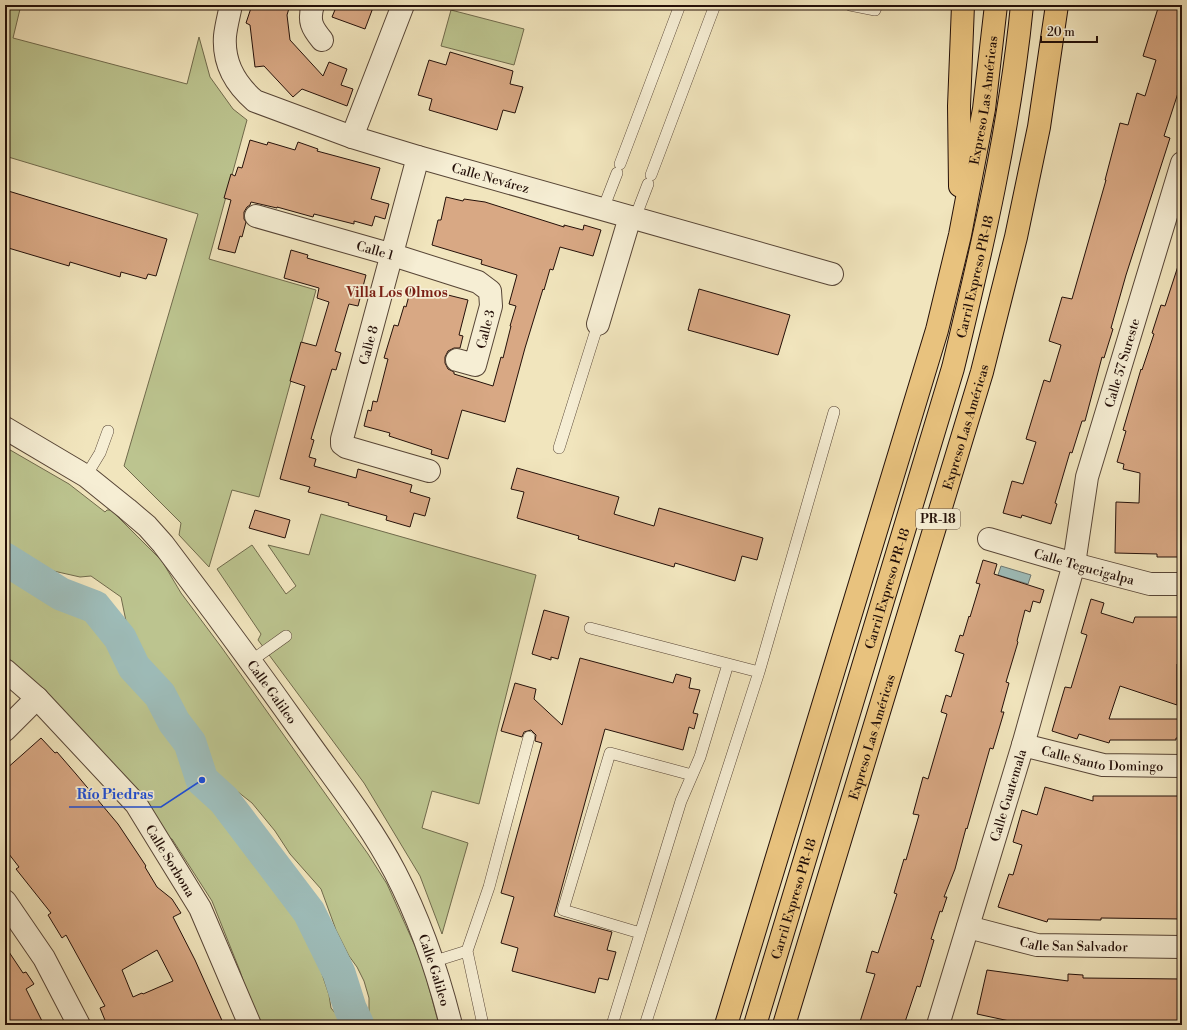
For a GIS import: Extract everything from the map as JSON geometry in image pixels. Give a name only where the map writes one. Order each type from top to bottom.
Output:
[{"type":"highway","points":[[960,235],[959,106],[963,5]]},
{"type":"highway","name":"Expreso Las Américas","points":[[726,1025],[937,330],[960,235],[984,109],[996,5]]},
{"type":"highway","name":"Carril Expreso PR-18","points":[[755,1025],[953,368],[976,273],[1007,118],[1022,5]]},
{"type":"highway","name":"Expreso Las Américas","points":[[784,1025],[982,372],[1016,237],[1039,127],[1056,5]]},
{"type":"street","name":"Calle Nevárez","points":[[231,5],[225,36],[226,55],[232,73],[242,90],[255,102],[352,137],[418,157],[832,274]]},
{"type":"street","points":[[313,5],[311,22],[314,30],[322,40]]},
{"type":"street","points":[[352,137],[403,5]]},
{"type":"street","name":"Calle 8","points":[[418,157],[393,255],[342,439],[342,444],[346,447],[429,471]]},
{"type":"street","name":"Calle 57 Sureste","points":[[1074,564],[1087,477],[1182,163]]},
{"type":"street","name":"Calle 1","points":[[256,216],[393,255],[478,282],[490,291]]},
{"type":"street","points":[[598,324],[633,218]]},
{"type":"street","name":"Calle 3","points":[[466,363],[491,306],[490,291]]},
{"type":"street","name":"Calle Galileo","points":[[5,428],[86,476],[146,526],[163,544],[251,661],[369,828],[395,872],[417,920],[432,962],[451,1025]]},
{"type":"street","name":"Calle Tegucigalpa","points":[[989,538],[1074,564],[1150,584],[1182,584]]},
{"type":"street","name":"Calle Guatemala","points":[[938,1025],[1023,746],[1074,564]]},
{"type":"street","name":"Calle Sorbona","points":[[5,670],[37,698],[136,804],[200,908],[250,1025]]},
{"type":"street","points":[[5,730],[37,698]]},
{"type":"street","name":"Calle Santo Domingo","points":[[1023,746],[1103,765],[1182,766]]},
{"type":"street","points":[[5,901],[44,958],[79,1025]]},
{"type":"street","name":"Calle San Salvador","points":[[968,927],[1038,945],[1182,947]]},
{"type":"lane","points":[[603,209],[680,5]]},
{"type":"lane","points":[[633,218],[650,179],[715,5]]},
{"type":"lane","points":[[850,5],[875,10],[877,5]]},
{"type":"lane","points":[[559,448],[598,324]]},
{"type":"lane","points":[[645,1025],[760,672],[834,412]]},
{"type":"lane","points":[[86,476],[100,453],[108,431]]},
{"type":"lane","points":[[590,628],[760,672]]},
{"type":"lane","points":[[251,661],[286,636]]},
{"type":"lane","points":[[612,1025],[681,801],[700,757],[728,664]]},
{"type":"lane","points":[[483,1025],[468,952],[489,887],[529,737]]},
{"type":"lane","points":[[640,933],[563,910],[610,753],[692,775]]},
{"type":"lane","points":[[432,962],[468,952]]},
{"type":"green space","points":[[5,5],[21,5],[13,38],[187,84],[199,37],[210,77],[233,109],[247,120],[209,259],[316,290],[259,497],[232,490],[209,567],[179,535],[181,523],[124,466],[198,214],[5,156]]},
{"type":"green space","points":[[451,10],[524,29],[514,65],[441,46]]},
{"type":"green space","points":[[5,447],[69,484],[105,512],[107,510],[111,510],[162,561],[181,593],[222,648],[368,854],[387,884],[415,946],[425,973],[439,1025],[371,1025],[369,1018],[369,998],[364,981],[336,930],[321,889],[290,854],[275,831],[252,803],[233,788],[224,790],[214,782],[207,769],[204,739],[173,693],[135,646],[126,621],[121,597],[91,576],[80,577],[27,565],[16,557],[5,538]]},
{"type":"green space","points":[[321,514],[536,575],[479,804],[432,791],[422,828],[468,843],[442,934],[420,876],[364,783],[258,640],[261,634],[217,569],[252,545],[286,594],[296,586],[268,545],[309,555]]},
{"type":"green space","points":[[5,571],[20,574],[30,579],[37,594],[50,604],[81,617],[113,640],[119,656],[126,667],[140,682],[148,694],[156,697],[157,709],[163,728],[181,751],[197,784],[208,781],[220,794],[219,809],[244,849],[258,868],[269,877],[279,894],[294,914],[302,931],[310,941],[329,995],[331,1008],[345,1025],[258,1025],[240,971],[212,901],[172,839],[150,836],[5,660]]},
{"type":"water","points":[[1001,566],[1031,575],[1028,584],[998,575]]},
{"type":"building","points":[[252,5],[290,5],[287,15],[290,40],[323,76],[329,62],[347,69],[341,85],[353,89],[347,106],[302,89],[293,97],[264,66],[255,67],[250,25],[246,23]]},
{"type":"building","points":[[337,5],[374,5],[365,29],[332,17]]},
{"type":"building","points":[[1159,5],[1182,5],[1182,84],[1164,136],[1170,138],[1126,275],[1111,328],[1113,329],[1104,358],[1102,357],[1085,421],[1082,421],[1072,453],[1070,452],[1055,503],[1057,504],[1051,524],[1022,515],[1021,518],[1003,513],[1012,481],[1023,484],[1036,442],[1026,439],[1044,380],[1050,382],[1061,345],[1049,341],[1062,297],[1072,299],[1106,180],[1120,123],[1128,125],[1137,93],[1145,96],[1156,60],[1143,56]]},
{"type":"building","points":[[450,52],[513,71],[510,84],[523,87],[515,113],[503,110],[497,130],[429,110],[432,99],[418,95],[429,60],[446,65]]},
{"type":"building","points":[[250,140],[267,145],[268,142],[295,150],[298,142],[318,149],[317,151],[380,168],[371,199],[389,204],[385,219],[375,216],[372,226],[354,221],[354,224],[314,214],[313,217],[277,207],[251,202],[244,212],[244,219],[246,222],[242,237],[240,236],[235,253],[218,249],[231,200],[224,198],[231,174],[235,176],[238,167],[242,168]]},
{"type":"building","points":[[5,190],[167,239],[156,276],[148,274],[146,279],[121,272],[120,277],[70,262],[69,266],[5,247]]},
{"type":"building","points":[[446,197],[463,201],[464,199],[485,202],[564,227],[564,225],[583,230],[584,225],[601,230],[593,256],[560,247],[553,270],[550,269],[544,290],[543,289],[505,422],[462,410],[448,459],[431,454],[432,450],[389,436],[390,433],[364,426],[368,410],[371,411],[373,401],[377,402],[388,359],[384,358],[394,325],[398,326],[404,306],[406,307],[411,288],[428,293],[428,290],[468,300],[459,335],[463,336],[460,348],[454,348],[448,351],[445,357],[445,363],[448,369],[454,372],[454,374],[493,386],[501,357],[503,358],[516,306],[509,304],[517,275],[481,264],[482,260],[432,245],[438,220],[441,220]]},
{"type":"building","points":[[291,250],[308,255],[307,258],[366,275],[358,306],[349,304],[348,307],[335,351],[341,353],[336,370],[332,369],[311,439],[314,440],[309,457],[316,459],[314,466],[356,478],[358,469],[412,485],[410,492],[430,498],[425,516],[414,513],[410,527],[386,520],[387,516],[348,505],[349,503],[308,492],[310,487],[280,479],[305,386],[290,381],[301,342],[316,346],[329,302],[317,298],[319,288],[284,278]]},
{"type":"building","points":[[1179,263],[1182,263],[1182,557],[1157,557],[1157,554],[1115,553],[1116,502],[1139,503],[1140,473],[1123,469],[1124,464],[1117,462],[1126,431],[1123,430],[1141,369],[1142,370],[1154,334],[1152,333],[1161,305],[1165,306]]},
{"type":"building","points":[[699,289],[790,315],[778,355],[688,330]]},
{"type":"building","points":[[517,468],[619,497],[614,514],[654,526],[659,508],[763,538],[757,560],[742,556],[735,581],[675,563],[674,567],[578,539],[579,536],[517,518],[524,492],[511,489]]},
{"type":"building","points":[[255,510],[290,520],[285,538],[249,528]]},
{"type":"building","points":[[983,560],[997,564],[994,574],[1044,590],[1040,603],[1033,601],[1030,612],[1025,610],[1018,642],[1006,682],[1009,683],[1001,712],[1004,712],[993,749],[990,748],[955,869],[944,897],[947,897],[942,912],[940,911],[931,939],[934,940],[920,987],[917,986],[904,1025],[859,1025],[875,974],[866,972],[872,951],[878,953],[897,894],[894,893],[904,859],[906,860],[919,815],[913,814],[923,777],[928,779],[947,714],[941,712],[946,695],[951,697],[964,654],[955,651],[960,635],[963,636],[969,616],[970,617],[980,584],[976,583]]},
{"type":"building","points":[[1091,599],[1104,603],[1101,613],[1133,623],[1135,617],[1182,617],[1182,664],[1177,664],[1177,705],[1120,686],[1109,719],[1182,719],[1182,738],[1176,738],[1176,740],[1110,740],[1109,743],[1079,734],[1077,739],[1052,731],[1065,687],[1071,688],[1087,635],[1081,633]]},
{"type":"building","points":[[544,610],[569,617],[558,659],[551,657],[551,660],[532,654]]},
{"type":"building","points":[[580,658],[673,683],[676,674],[691,678],[689,688],[700,690],[693,713],[698,714],[694,729],[689,727],[683,750],[605,729],[554,916],[612,932],[607,950],[616,952],[608,980],[599,978],[595,993],[512,971],[518,948],[501,943],[514,897],[501,893],[542,743],[535,741],[536,735],[531,730],[524,732],[522,737],[501,731],[515,683],[536,689],[534,699],[562,725]]},
{"type":"building","points":[[41,738],[55,753],[57,752],[76,774],[118,824],[146,866],[145,867],[157,887],[172,899],[181,913],[173,917],[195,960],[224,1025],[107,1025],[100,1008],[105,1006],[66,935],[62,938],[48,915],[51,913],[16,869],[19,867],[5,849],[5,770]],"holes":[[[157,950],[173,981],[133,997],[122,970]]]},
{"type":"building","points":[[1045,787],[1093,801],[1093,796],[1182,796],[1182,919],[1048,919],[1047,922],[998,907],[1009,874],[1013,875],[1022,845],[1013,842],[1022,810],[1037,815]]},
{"type":"building","points":[[5,946],[23,973],[26,972],[34,984],[26,989],[44,1025],[5,1025]]},
{"type":"building","points":[[987,970],[1068,981],[1068,974],[1083,975],[1083,978],[1182,979],[1182,1025],[1042,1025],[1014,1022],[977,1014]]},
{"type":"waterway","points":[[5,559],[61,594],[95,607],[120,638],[134,667],[160,695],[174,722],[190,743],[202,780],[224,800],[309,912],[339,973],[350,1008],[358,1025]]},
{"type":"place","name":"Río Piedras","points":[[202,780]]},
{"type":"district","name":"Villa Los Olmos","points":[[397,292]]}]
